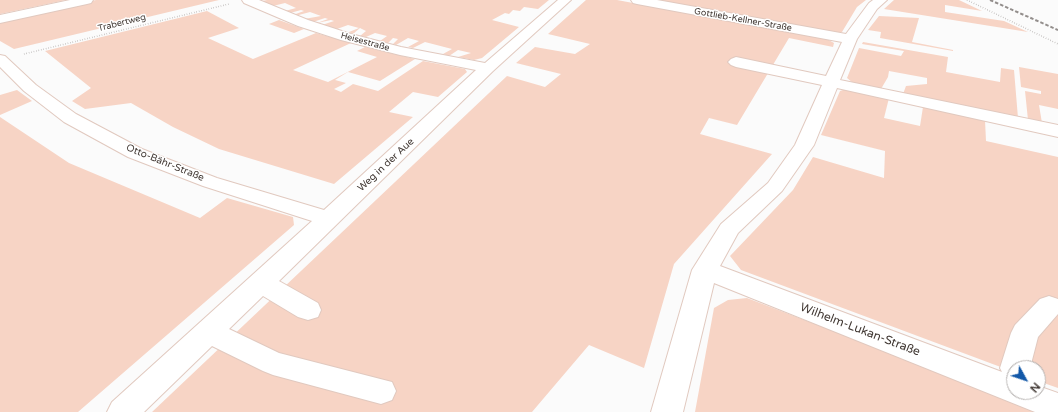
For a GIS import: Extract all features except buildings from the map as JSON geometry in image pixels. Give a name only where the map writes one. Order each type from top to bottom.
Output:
[{"type":"street","points":[[0,19],[87,0]]},
{"type":"street","name":"Heisestraße","points":[[248,0],[303,23],[346,37],[400,51],[488,68]]},
{"type":"street","name":"Weg in der Aue","points":[[123,412],[488,68],[565,0]]},
{"type":"street","name":"Gottlieb-Kellner-Straße","points":[[637,0],[850,39]]},
{"type":"street","points":[[667,412],[705,270],[729,229],[775,187],[804,145],[850,39],[873,6],[881,0]]},
{"type":"street","name":"Otto-Bähr-Straße","points":[[0,60],[30,88],[70,118],[135,152],[210,182],[328,219]]},
{"type":"street","points":[[736,62],[1058,131]]},
{"type":"street","name":"Wilhelm-Lukan-Straße","points":[[705,270],[1006,379]]},
{"type":"street","points":[[261,283],[308,310]]},
{"type":"street","points":[[1019,360],[1025,333],[1050,306]]},
{"type":"street","points":[[209,332],[273,363],[381,391]]},
{"type":"street","name":"Wilhelm-Lukan-Straße","points":[[1046,400],[1058,407]]},
{"type":"path","points":[[967,0],[1058,44]]},
{"type":"path","name":"Trabertweg","points":[[0,60],[232,4]]},
{"type":"shaded area","points":[[0,0],[66,0],[0,14]]},
{"type":"shaded area","points":[[96,0],[219,0],[14,49],[0,41],[0,21]]},
{"type":"shaded area","points":[[549,0],[538,9],[524,7],[520,11],[513,10],[509,14],[505,13],[492,20],[519,27],[482,58],[474,60],[458,57],[471,53],[458,50],[449,56],[443,54],[452,49],[425,42],[413,48],[408,47],[419,41],[408,38],[396,45],[393,44],[398,39],[393,38],[388,43],[380,41],[387,36],[375,33],[366,37],[360,36],[366,31],[360,28],[353,34],[349,32],[359,28],[348,25],[337,29],[322,25],[334,21],[331,20],[317,23],[328,19],[325,18],[313,22],[304,19],[321,16],[310,12],[295,16],[293,15],[304,11],[301,10],[290,13],[285,11],[296,8],[285,3],[273,6],[262,1]]},
{"type":"shaded area","points":[[586,0],[617,0],[827,39],[834,43],[833,47],[789,38],[737,125],[709,118],[700,134],[772,154],[674,264],[644,368],[589,345],[532,412],[152,412],[507,76],[545,87],[561,74],[516,63],[535,47],[575,54],[590,44],[548,34]]},
{"type":"shaded area","points":[[655,0],[866,0],[857,7],[842,32],[830,32]]},
{"type":"shaded area","points":[[894,0],[959,0],[982,11],[945,5],[945,12],[1004,21],[1028,32],[884,9]]},
{"type":"shaded area","points":[[207,11],[239,28],[208,38],[253,59],[316,33],[351,43],[293,70],[328,82],[377,57],[357,51],[365,47],[415,59],[380,81],[348,72],[335,80],[346,83],[334,89],[341,92],[353,84],[378,91],[423,61],[465,69],[467,72],[438,97],[413,92],[389,112],[413,117],[334,184],[219,149],[173,127],[131,103],[85,109],[72,101],[91,88],[45,51]]},
{"type":"shaded area","points":[[879,16],[919,18],[912,42],[953,51],[880,38],[881,32],[868,30]]},
{"type":"shaded area","points":[[279,20],[304,29],[294,33],[269,24]]},
{"type":"shaded area","points":[[863,42],[948,57],[946,72],[1000,82],[1001,68],[1014,70],[1018,118],[903,94],[906,86],[927,84],[927,78],[889,71],[888,77],[881,89],[853,83],[847,78],[859,48],[901,56],[904,51],[862,44]]},
{"type":"shaded area","points":[[1019,67],[1058,74],[1058,109],[1039,105],[1042,123],[1028,120],[1025,91],[1041,94],[1041,91],[1021,87]]},
{"type":"shaded area","points":[[846,89],[889,98],[884,118],[920,126],[923,107],[985,120],[986,141],[1058,157],[1058,388],[1046,384],[1046,360],[1006,360],[1006,369],[741,270],[730,256],[793,190],[813,157],[884,178],[885,151],[821,135],[840,91]]},
{"type":"shaded area","points":[[17,90],[32,101],[0,115],[0,95]]},
{"type":"shaded area","points":[[0,117],[69,163],[200,218],[227,198],[293,217],[294,225],[78,412],[0,412]]},
{"type":"shaded area","points":[[747,298],[1006,397],[1006,400],[1013,400],[1044,412],[695,412],[714,308],[728,300]]},
{"type":"railway","points":[[990,0],[1058,30]]}]
